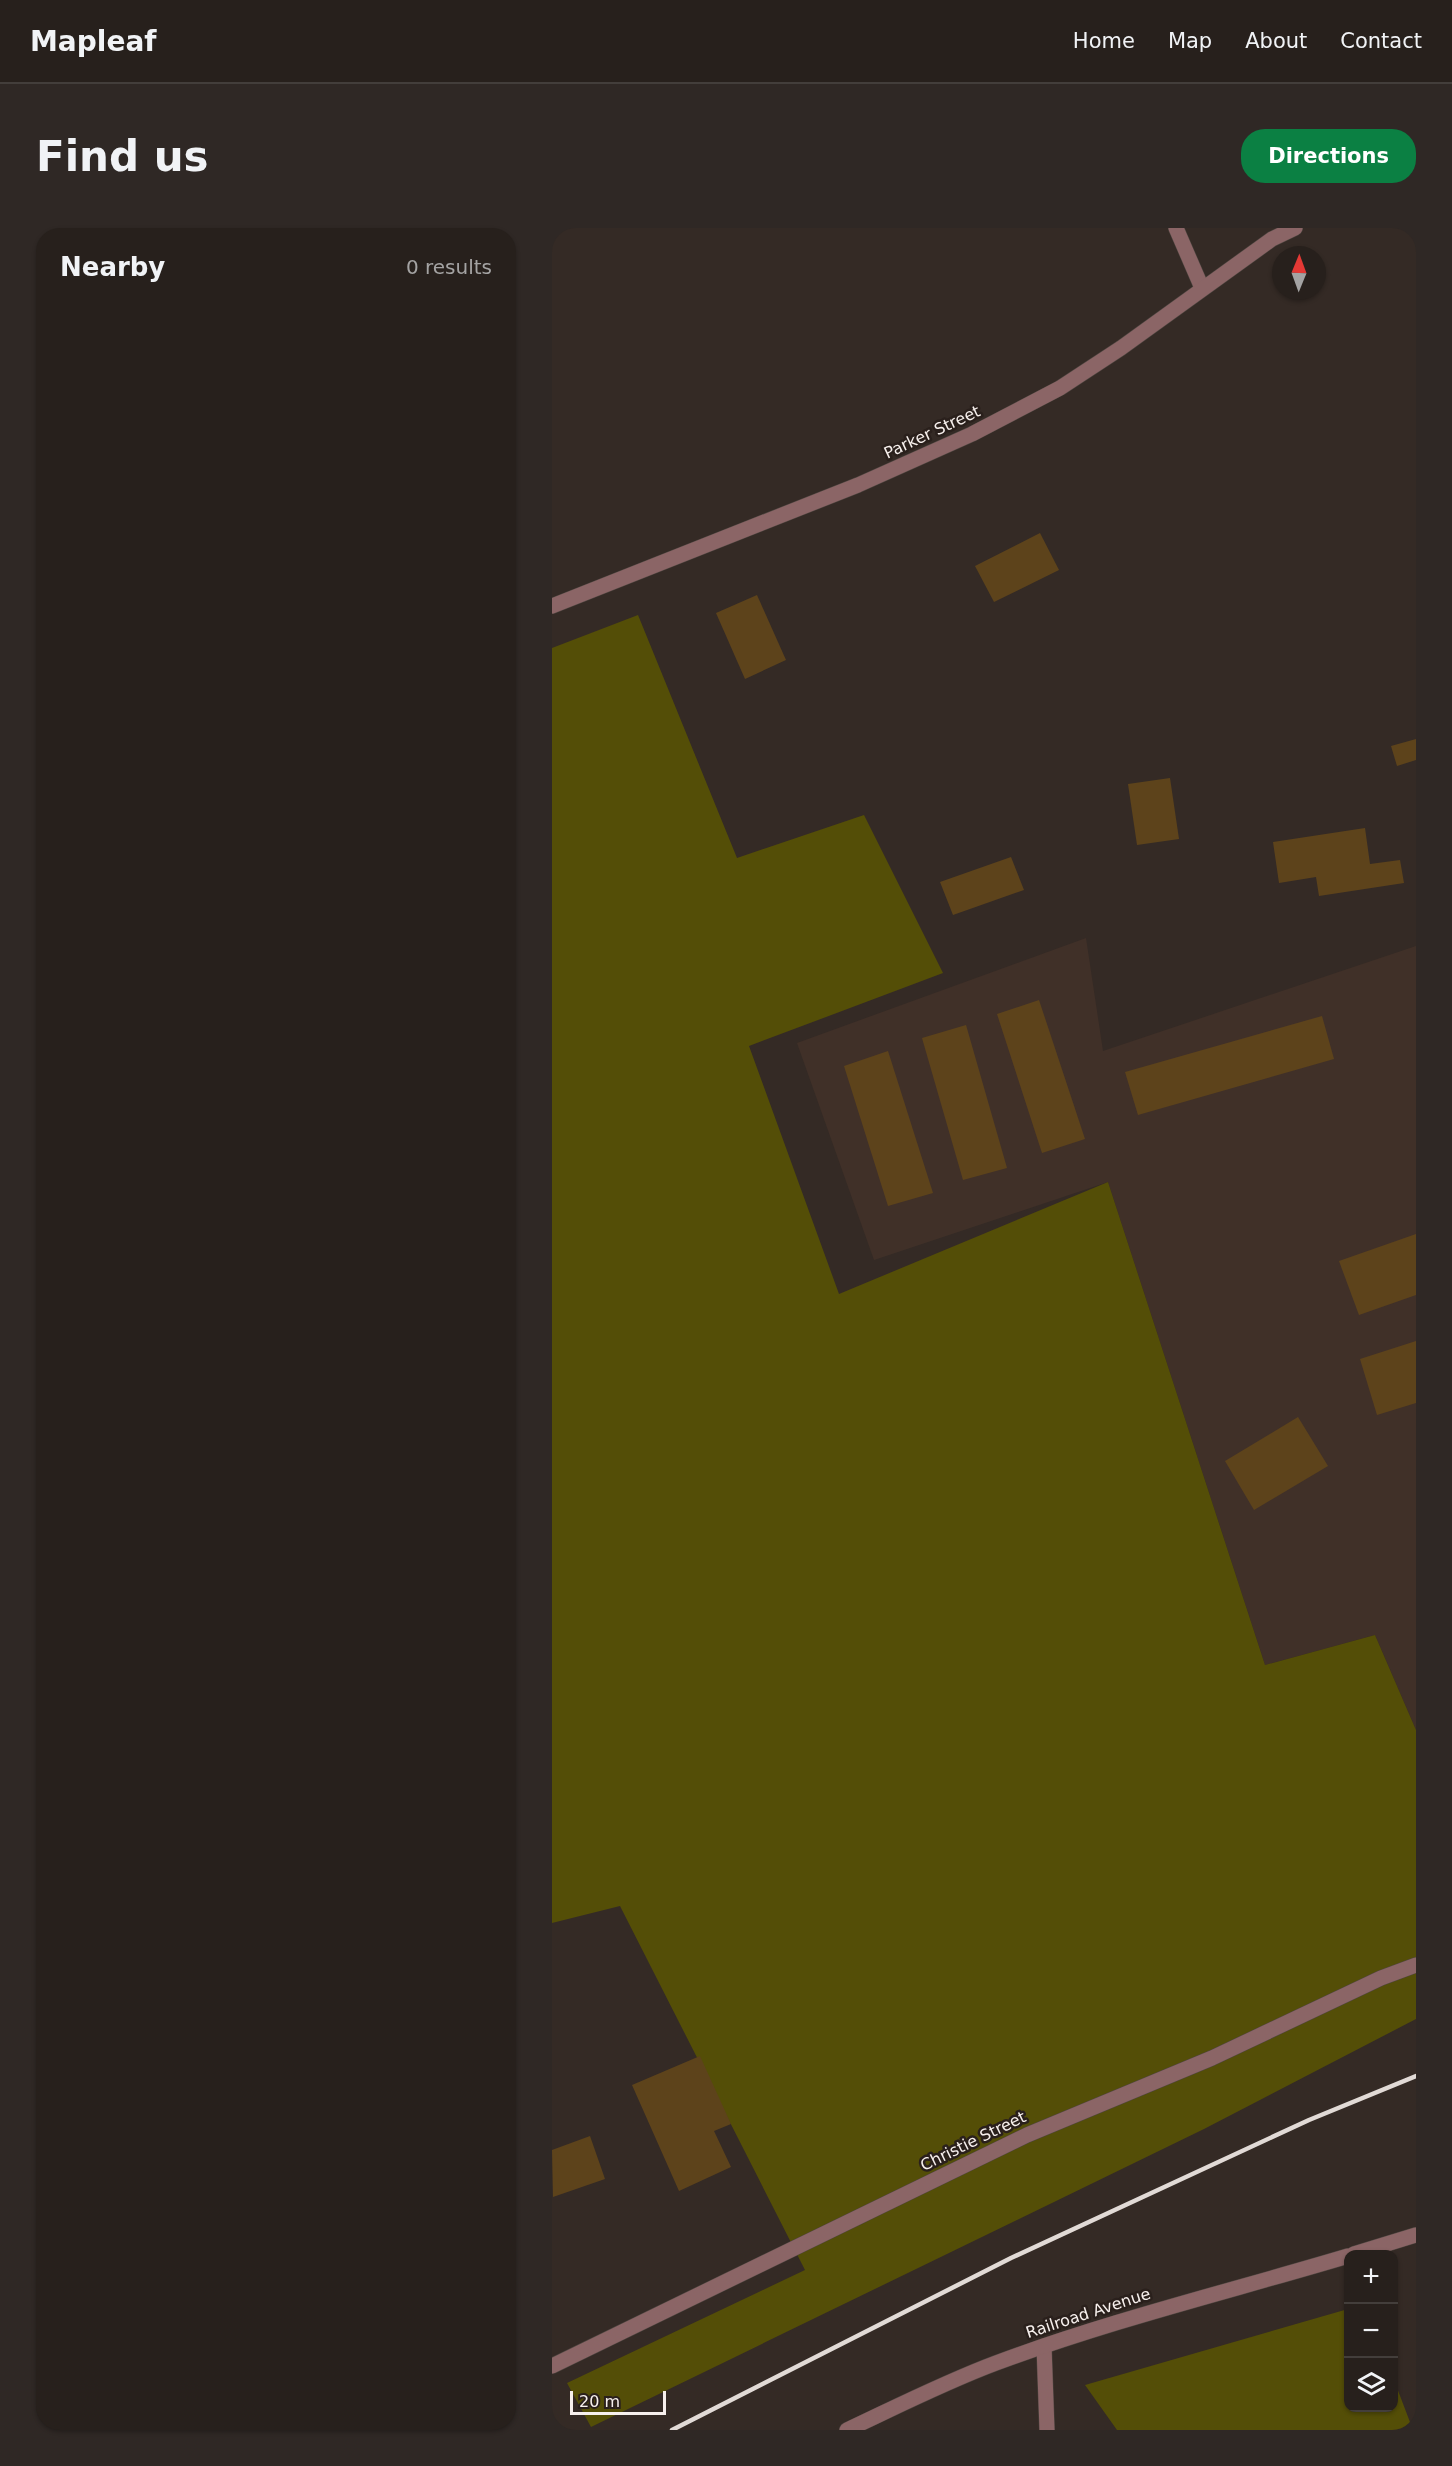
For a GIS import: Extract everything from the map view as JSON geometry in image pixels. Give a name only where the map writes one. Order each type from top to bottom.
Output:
[{"type":"street","points":[[1176,228],[1202,288]]},
{"type":"street","name":"Parker Street","points":[[552,606],[858,485],[972,434],[1060,388],[1121,348],[1272,239],[1295,228]]},
{"type":"street","name":"Christie Street","points":[[552,2366],[1027,2135],[1212,2058],[1381,1978],[1416,1965]]},
{"type":"street","points":[[1367,2250],[1416,2235]]},
{"type":"street","name":"Railroad Avenue","points":[[847,2430],[932,2390],[1044,2346],[1176,2304],[1344,2257]]},
{"type":"street","points":[[1044,2346],[1047,2430]]},
{"type":"shaded area","points":[[638,615],[737,858],[864,815],[943,973],[749,1046],[839,1294],[1108,1182],[1265,1665],[1375,1635],[1416,1730],[1416,2019],[1204,2129],[591,2427],[567,2383],[805,2270],[620,1906],[552,1923],[552,648]]},
{"type":"shaded area","points":[[1086,938],[1103,1051],[1416,946],[1416,1730],[1375,1635],[1265,1665],[1108,1182],[874,1260],[797,1043]]},
{"type":"shaded area","points":[[1344,2310],[1344,2412],[1398,2412],[1398,2391],[1413,2430],[1117,2430],[1085,2385]]},
{"type":"building","points":[[1040,533],[1059,570],[994,602],[975,566]]},
{"type":"building","points":[[757,595],[786,660],[745,679],[716,613]]},
{"type":"building","points":[[1416,739],[1416,760],[1397,766],[1391,746]]},
{"type":"building","points":[[1170,778],[1179,839],[1137,845],[1128,784]]},
{"type":"building","points":[[1365,828],[1370,864],[1400,860],[1404,883],[1319,896],[1316,877],[1279,883],[1273,842]]},
{"type":"building","points":[[1011,857],[1024,890],[953,915],[940,882]]},
{"type":"building","points":[[1039,1000],[1085,1139],[1042,1153],[997,1014]]},
{"type":"building","points":[[1322,1016],[1334,1059],[1138,1115],[1125,1072]]},
{"type":"building","points":[[966,1025],[1007,1168],[963,1180],[922,1038]]},
{"type":"building","points":[[888,1051],[933,1193],[888,1206],[844,1066]]},
{"type":"building","points":[[1416,1234],[1416,1295],[1359,1315],[1339,1261]]},
{"type":"building","points":[[1416,1341],[1416,1403],[1377,1415],[1360,1359]]},
{"type":"building","points":[[1298,1417],[1328,1466],[1254,1510],[1225,1461]]},
{"type":"building","points":[[700,2056],[731,2124],[714,2131],[731,2167],[679,2191],[632,2085]]},
{"type":"building","points":[[590,2136],[605,2179],[553,2197],[552,2150]]},
{"type":"railway","points":[[672,2430],[1011,2258],[1309,2120],[1416,2076]]}]
